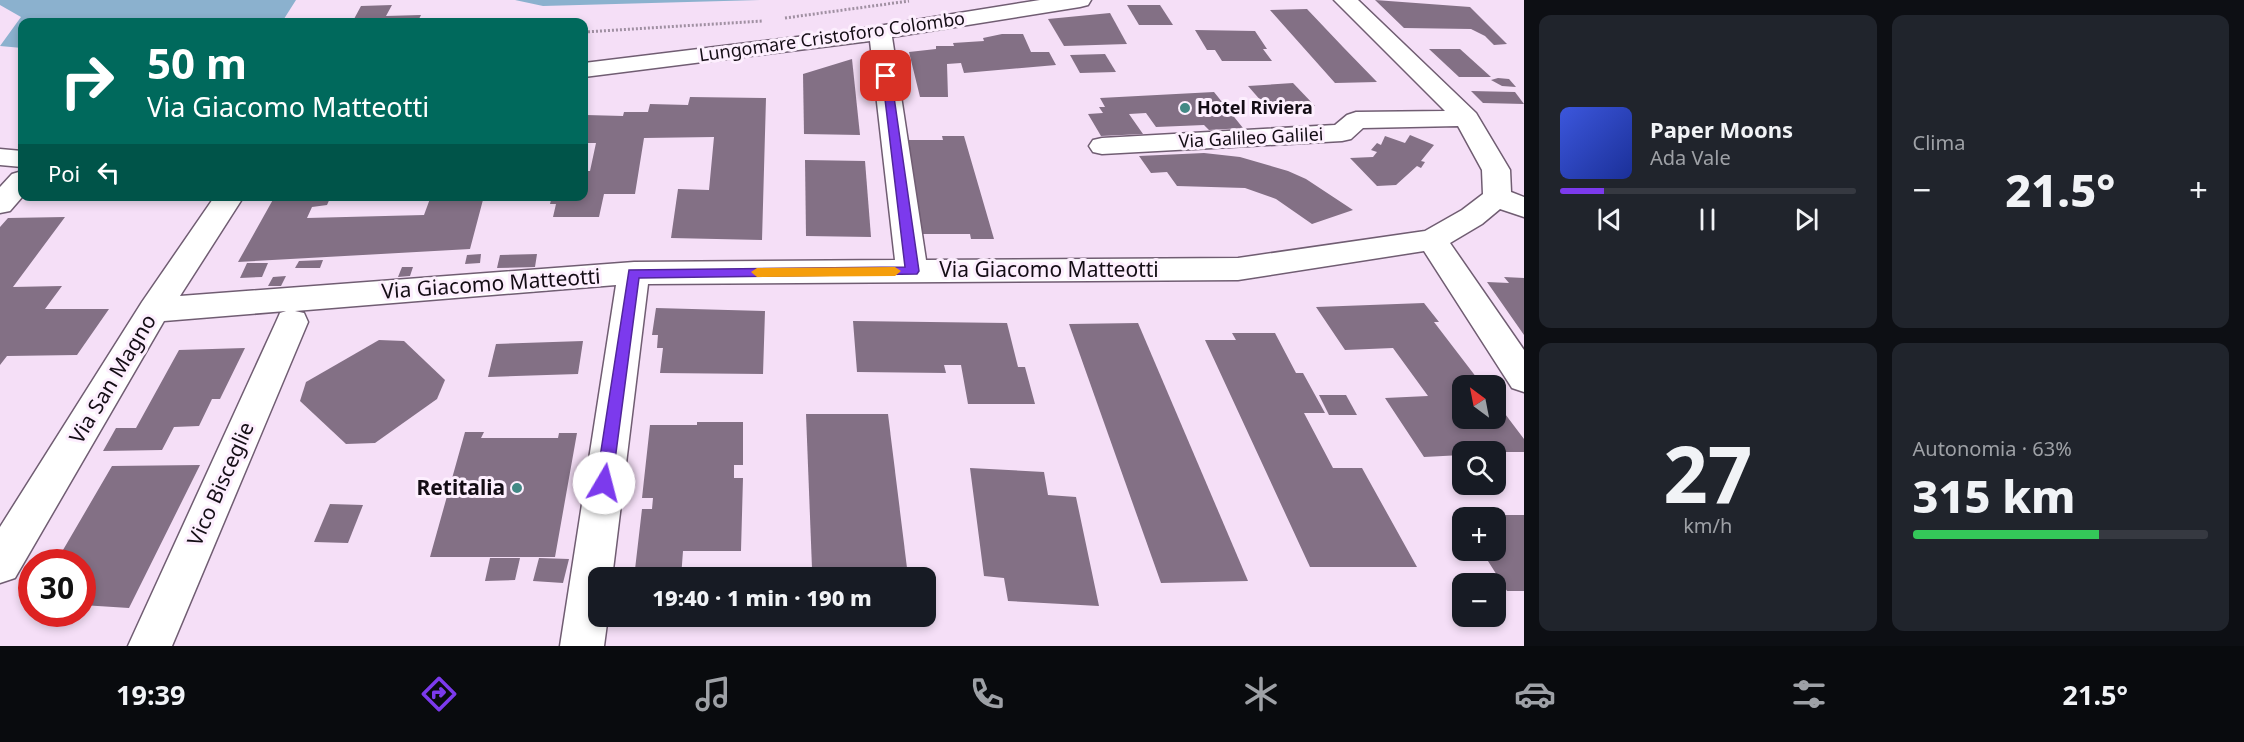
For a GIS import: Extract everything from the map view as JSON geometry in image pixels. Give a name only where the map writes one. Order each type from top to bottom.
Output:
[{"type":"street","name":"Lungomare Cristoforo Colombo","points":[[588,70],[880,33],[1080,0]]},
{"type":"street","points":[[1345,0],[1467,118],[1511,202]]},
{"type":"street","points":[[880,33],[912,271]]},
{"type":"street","name":"Via Galileo Galilei","points":[[1102,146],[1342,133],[1356,120],[1467,118]]},
{"type":"street","points":[[0,157],[18,159]]},
{"type":"street","points":[[0,204],[18,184]]},
{"type":"street","name":"Via San Magno","points":[[0,564],[154,310],[227,201]]},
{"type":"street","name":"Via Giacomo Matteotti","points":[[154,310],[634,273],[1238,269],[1432,240],[1472,217],[1511,202]]},
{"type":"street","points":[[1432,240],[1524,378]]},
{"type":"street","points":[[582,646],[634,273]]},
{"type":"street","name":"Vico Bisceglie","points":[[150,646],[292,322]]},
{"type":"path","points":[[779,19],[915,0]]},
{"type":"path","points":[[588,32],[768,21]]},
{"type":"water","points":[[0,0],[296,0],[285,18],[20,18],[0,5]]},
{"type":"water","points":[[515,0],[760,0],[543,6]]},
{"type":"water","points":[[18,21],[18,48],[0,46]]},
{"type":"building","points":[[1375,0],[1470,7],[1507,44],[1494,45],[1485,36],[1471,29],[1404,28]]},
{"type":"building","points":[[392,5],[386,16],[421,15],[420,18],[355,18],[361,6]]},
{"type":"building","points":[[1127,5],[1160,5],[1173,25],[1139,25]]},
{"type":"building","points":[[1307,9],[1377,82],[1335,83],[1270,10]]},
{"type":"building","points":[[1110,13],[1127,44],[1064,46],[1048,19]]},
{"type":"building","points":[[1195,30],[1255,31],[1267,49],[1263,49],[1272,61],[1222,61],[1215,50],[1207,50]]},
{"type":"building","points":[[1002,34],[1023,34],[1031,52],[1049,52],[1056,65],[964,73],[961,63],[947,64],[948,97],[920,97],[909,52],[936,49],[936,46],[954,46],[953,43],[984,41],[983,38]]},
{"type":"building","points":[[1429,49],[1460,49],[1491,77],[1459,77]]},
{"type":"building","points":[[1105,54],[1116,72],[1080,73],[1070,55]]},
{"type":"building","points":[[852,59],[860,135],[804,134],[803,74]]},
{"type":"building","points":[[1509,79],[1516,87],[1502,86],[1491,80]]},
{"type":"building","points":[[1293,83],[1315,106],[1269,110],[1248,86]]},
{"type":"building","points":[[1471,91],[1515,92],[1524,104],[1483,103]]},
{"type":"building","points":[[1214,92],[1243,128],[1209,130],[1204,125],[1156,127],[1146,113],[1129,114],[1143,134],[1101,136],[1088,114],[1103,113],[1099,107],[1105,107],[1100,98]]},
{"type":"building","points":[[690,97],[766,98],[762,240],[671,238],[678,189],[709,190],[714,137],[644,138],[635,194],[604,194],[599,217],[553,217],[556,204],[550,204],[551,201],[588,201],[588,171],[590,171],[596,143],[588,143],[588,115],[623,116],[624,112],[648,112],[650,104],[688,105]]},
{"type":"building","points":[[1410,135],[1434,145],[1421,161],[1425,162],[1421,168],[1417,166],[1396,185],[1377,186],[1350,158],[1373,157],[1377,152],[1371,150],[1377,143],[1381,145],[1385,136],[1405,143]]},
{"type":"building","points":[[942,136],[964,136],[994,239],[971,239],[970,234],[919,234],[901,140],[943,140]]},
{"type":"building","points":[[1204,153],[1240,157],[1288,171],[1306,179],[1353,210],[1312,224],[1276,199],[1245,188],[1177,186],[1167,172],[1151,173],[1139,156]]},
{"type":"building","points":[[805,160],[865,161],[871,237],[806,236]]},
{"type":"building","points":[[272,201],[329,201],[327,205],[312,207],[307,218],[424,215],[429,201],[483,201],[470,249],[238,262]]},
{"type":"building","points":[[65,217],[13,287],[62,286],[45,309],[109,309],[77,355],[7,356],[0,365],[0,227],[8,218]]},
{"type":"building","points":[[481,254],[480,263],[465,264],[467,255]]},
{"type":"building","points":[[537,254],[535,267],[497,268],[500,255]]},
{"type":"building","points":[[323,260],[320,268],[295,268],[299,261]]},
{"type":"building","points":[[247,263],[268,263],[262,277],[240,278]]},
{"type":"building","points":[[402,267],[413,267],[410,276],[398,277]]},
{"type":"building","points":[[286,276],[281,286],[268,286],[273,277]]},
{"type":"building","points":[[1504,277],[1524,278],[1524,335],[1487,282],[1509,283]]},
{"type":"building","points":[[1424,303],[1439,322],[1434,322],[1475,375],[1452,375],[1452,429],[1506,429],[1506,415],[1524,439],[1524,452],[1506,452],[1506,441],[1452,441],[1452,456],[1424,457],[1385,398],[1428,396],[1393,348],[1345,350],[1316,307]]},
{"type":"building","points":[[656,308],[765,311],[763,374],[660,373],[663,348],[657,348],[658,335],[652,335]]},
{"type":"building","points":[[853,321],[1007,323],[1018,367],[1025,367],[1035,404],[968,404],[961,365],[944,365],[946,373],[857,372]]},
{"type":"building","points":[[1138,323],[1248,581],[1161,583],[1069,324]]},
{"type":"building","points":[[1232,333],[1275,333],[1296,373],[1303,373],[1325,413],[1304,413],[1333,468],[1362,468],[1417,567],[1310,567],[1205,340],[1236,340]]},
{"type":"building","points":[[379,340],[404,341],[445,380],[437,399],[375,443],[346,444],[300,401],[306,382]]},
{"type":"building","points":[[583,341],[578,374],[488,377],[496,344]]},
{"type":"building","points":[[245,348],[220,399],[212,399],[199,426],[174,427],[162,450],[103,451],[116,428],[136,428],[179,350]]},
{"type":"building","points":[[1319,395],[1346,395],[1357,415],[1329,415]]},
{"type":"building","points":[[806,414],[888,414],[907,567],[812,567]]},
{"type":"building","points":[[697,422],[743,422],[743,465],[734,465],[734,478],[743,478],[741,551],[683,551],[682,567],[635,567],[642,509],[652,509],[653,498],[642,498],[650,425],[697,425]]},
{"type":"building","points":[[465,432],[484,432],[481,438],[558,438],[559,433],[577,433],[555,557],[430,557]]},
{"type":"building","points":[[200,465],[129,608],[96,606],[96,549],[64,549],[112,466]]},
{"type":"building","points":[[970,468],[1044,472],[1048,495],[1076,497],[1099,606],[1008,601],[1004,578],[984,576]]},
{"type":"building","points":[[330,504],[363,505],[348,543],[314,542]]},
{"type":"building","points":[[1506,515],[1524,515],[1524,591],[1507,591],[1506,573],[1496,573],[1488,561],[1506,561]]},
{"type":"building","points":[[490,558],[520,558],[515,580],[485,581]]},
{"type":"building","points":[[539,558],[569,559],[563,583],[533,581]]},
{"type":"slow traffic","points":[[757,272],[895,271]]},
{"type":"place","name":"Hotel Riviera","points":[[1185,108]]},
{"type":"place","name":"Retitalia","points":[[517,488]]},
{"type":"route","points":[[604,483],[634,273],[912,271],[886,76]]}]
